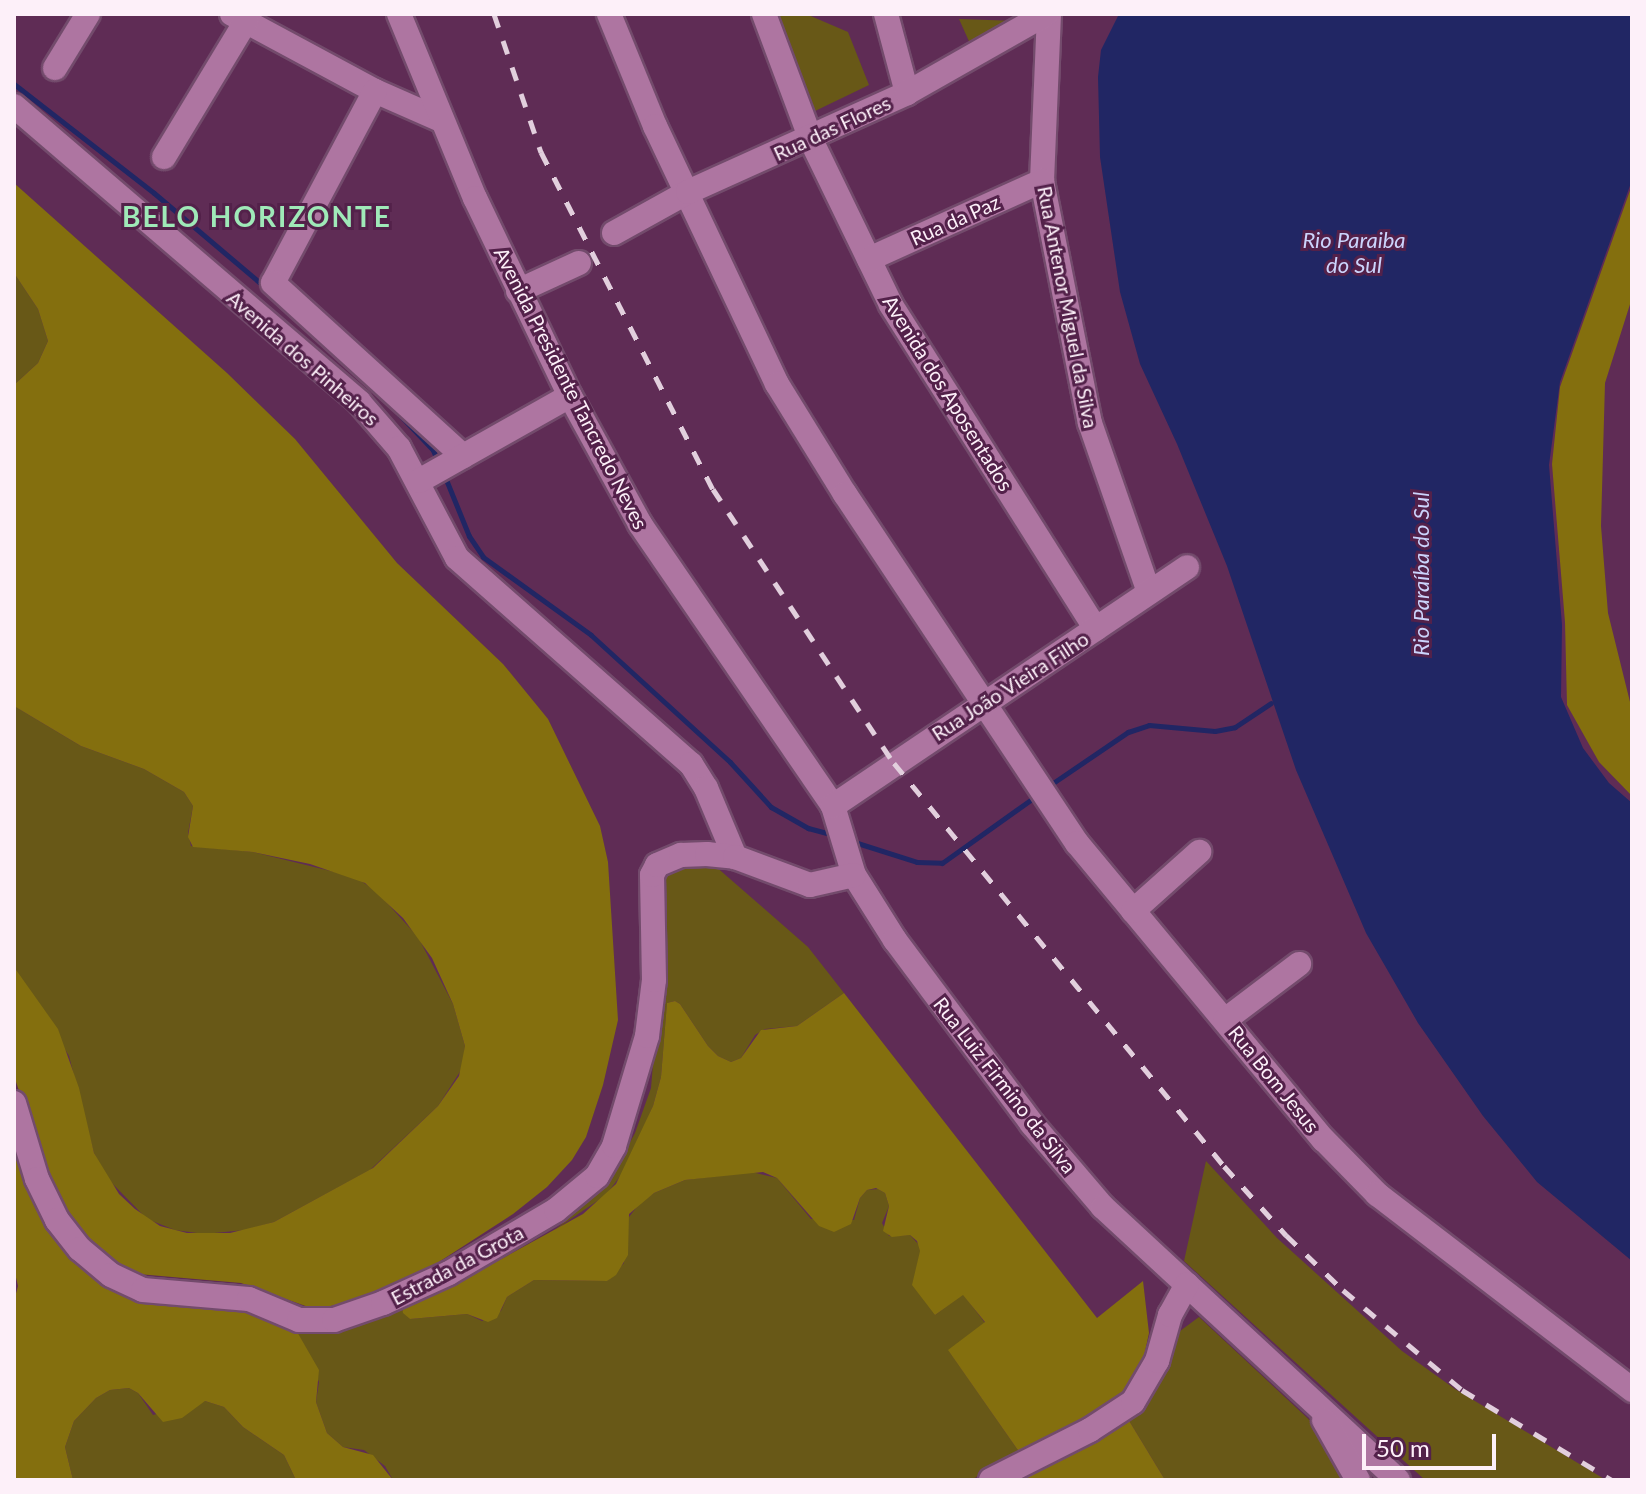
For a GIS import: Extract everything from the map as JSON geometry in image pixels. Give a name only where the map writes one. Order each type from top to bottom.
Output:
[{"type":"street","points":[[55,68],[88,14]]},
{"type":"street","name":"Avenida Presidente Tancredo Neves","points":[[399,14],[441,120],[518,291],[570,396],[647,536],[834,809],[853,870]]},
{"type":"street","name":"Rua Bom Jesus","points":[[609,14],[655,126],[791,409],[1096,868],[1324,1140],[1377,1194],[1632,1390]]},
{"type":"street","name":"Avenida dos Aposentados","points":[[764,14],[811,140],[916,348],[1096,629]]},
{"type":"street","points":[[886,14],[907,93]]},
{"type":"street","name":"Rua das Flores","points":[[614,233],[688,192],[811,140],[907,93],[1048,14]]},
{"type":"street","name":"Rua Antenor Miguel da Silva","points":[[1048,14],[1042,181],[1090,423],[1149,592]]},
{"type":"street","points":[[164,157],[239,18],[375,91],[441,120]]},
{"type":"street","points":[[375,91],[273,283],[457,460]]},
{"type":"street","name":"Avenida dos Pinheiros","points":[[14,106],[359,402],[424,478],[457,558],[542,637],[691,764],[706,788],[735,857]]},
{"type":"street","name":"Rua da Paz","points":[[869,259],[1042,181]]},
{"type":"street","points":[[518,291],[579,263]]},
{"type":"street","points":[[424,478],[570,396]]},
{"type":"street","name":"Rua João Vieira Filho","points":[[834,809],[984,702],[1187,567]]},
{"type":"street","points":[[1133,911],[1199,852]]},
{"type":"street","name":"Estrada da Grota","points":[[14,1103],[37,1179],[57,1220],[80,1249],[111,1275],[143,1290],[249,1299],[311,1322],[363,1311],[461,1266],[556,1210],[597,1176],[614,1146],[647,1036],[654,980],[653,871],[661,862],[681,855],[735,857]]},
{"type":"street","points":[[735,857],[810,885],[853,870]]},
{"type":"street","name":"Rua Luiz Firmino da Silva","points":[[853,870],[902,951],[1032,1124],[1103,1207],[1398,1480]]},
{"type":"street","points":[[1225,1020],[1299,964]]},
{"type":"street","points":[[991,1480],[1090,1430],[1133,1402],[1157,1361],[1170,1315],[1187,1284]]},
{"type":"street","points":[[1318,1407],[1358,1480]]},
{"type":"shaded area","points":[[777,14],[806,14],[848,32],[869,85],[813,112]]},
{"type":"shaded area","points":[[959,19],[1020,21],[972,48]]},
{"type":"shaded area","points":[[14,183],[227,373],[295,439],[397,563],[503,664],[548,719],[600,826],[608,862],[618,1020],[603,1085],[586,1137],[572,1160],[547,1187],[513,1214],[428,1269],[353,1302],[314,1309],[241,1283],[138,1274],[118,1265],[79,1229],[62,1204],[47,1173],[14,1076],[14,967],[58,1029],[79,1088],[94,1153],[119,1194],[160,1226],[187,1233],[230,1233],[274,1222],[373,1168],[438,1106],[459,1076],[465,1046],[453,1004],[432,958],[403,918],[365,883],[310,864],[253,852],[193,847],[188,837],[193,806],[184,792],[144,769],[81,746],[14,706],[14,385],[38,363],[48,341],[38,309],[14,273]]},
{"type":"shaded area","points":[[1632,185],[1632,298],[1605,383],[1601,526],[1608,613],[1632,710],[1632,796],[1599,762],[1567,705],[1565,622],[1552,464],[1560,387]]},
{"type":"shaded area","points":[[14,273],[38,309],[48,341],[38,363],[14,385]]},
{"type":"shaded area","points":[[14,706],[81,746],[144,769],[184,792],[193,806],[188,833],[191,846],[253,852],[355,877],[376,891],[418,937],[453,1004],[465,1046],[463,1067],[438,1106],[370,1170],[274,1222],[245,1230],[204,1234],[175,1230],[147,1219],[107,1178],[94,1153],[69,1056],[14,967]]},
{"type":"shaded area","points":[[714,865],[808,947],[844,993],[797,1026],[765,1029],[755,1035],[741,1058],[731,1062],[718,1056],[708,1046],[680,1004],[675,1001],[667,1003],[661,1077],[653,1106],[627,1167],[606,1195],[556,1229],[608,1183],[635,1133],[651,1088],[660,980],[657,887],[666,868]]},
{"type":"shaded area","points":[[844,993],[1097,1318],[1143,1281],[1149,1333],[1143,1361],[1130,1386],[1108,1407],[1020,1453],[948,1350],[985,1322],[963,1295],[935,1315],[912,1285],[920,1251],[917,1241],[910,1235],[892,1237],[883,1231],[889,1206],[885,1193],[876,1188],[867,1190],[860,1198],[851,1224],[834,1232],[819,1226],[777,1178],[763,1172],[685,1180],[654,1193],[629,1214],[628,1255],[616,1275],[607,1281],[534,1280],[507,1297],[497,1318],[488,1322],[467,1314],[410,1319],[403,1313],[402,1307],[408,1302],[474,1274],[583,1214],[616,1184],[653,1106],[661,1077],[667,1003],[675,1001],[680,1004],[708,1046],[718,1056],[731,1062],[741,1058],[761,1030],[797,1026]]},
{"type":"shaded area","points":[[14,1123],[94,1272],[243,1303],[296,1330],[319,1370],[316,1402],[327,1433],[343,1447],[373,1455],[393,1480],[296,1480],[284,1455],[243,1427],[224,1407],[205,1401],[182,1418],[163,1422],[138,1393],[129,1388],[110,1390],[96,1398],[74,1421],[65,1447],[73,1480],[14,1480],[14,1301],[18,1286],[14,1269]]},
{"type":"shaded area","points":[[1206,1161],[1277,1238],[1402,1351],[1455,1389],[1606,1480],[1425,1480],[1184,1261]]},
{"type":"shaded area","points":[[752,1172],[777,1178],[811,1219],[854,1220],[860,1198],[867,1190],[878,1189],[885,1193],[889,1206],[882,1223],[889,1236],[910,1235],[919,1245],[935,1315],[963,1294],[985,1323],[949,1351],[1020,1453],[971,1480],[393,1480],[385,1466],[364,1450],[343,1447],[327,1433],[316,1402],[319,1382],[296,1330],[404,1305],[402,1310],[410,1319],[467,1314],[482,1321],[501,1311],[507,1297],[534,1280],[607,1281],[624,1263],[626,1221],[639,1204],[654,1193],[685,1180]]},
{"type":"shaded area","points":[[1199,1317],[1374,1480],[1165,1480],[1128,1419],[1158,1385],[1180,1331]]},
{"type":"shaded area","points":[[129,1388],[138,1393],[153,1415],[205,1401],[224,1407],[243,1427],[284,1455],[296,1480],[73,1480],[65,1447],[74,1421],[96,1398],[110,1390]]},
{"type":"shaded area","points":[[1128,1419],[1165,1480],[1021,1480],[1033,1473]]},
{"type":"water","name":"Rio Paraiba do Sul","points":[[1119,14],[1632,14],[1632,180],[1560,382],[1549,465],[1562,625],[1561,697],[1583,748],[1609,783],[1632,803],[1632,1261],[1537,1182],[1483,1116],[1418,1023],[1366,933],[1296,770],[1227,566],[1140,364],[1120,292],[1100,157],[1098,77],[1101,50]]},
{"type":"waterway","points":[[14,84],[154,193],[266,288]]},
{"type":"waterway","points":[[398,413],[433,450],[437,460]]},
{"type":"waterway","points":[[445,477],[469,536],[483,557],[591,635],[730,762],[771,807],[808,828],[834,835]]},
{"type":"waterway","points":[[1047,787],[1128,732],[1149,725],[1215,731],[1235,727],[1271,703]]},
{"type":"waterway","points":[[851,841],[917,862],[942,863],[1036,796]]},
{"type":"railway","points":[[494,14],[541,152],[713,489],[894,763],[1224,1166],[1286,1235],[1343,1290],[1462,1390],[1612,1480]]},
{"type":"district","name":"BELO HORIZONTE","points":[[257,216]]},
{"type":"water label","name":"Rio Paraíba do Sul","points":[[1421,574]]}]
